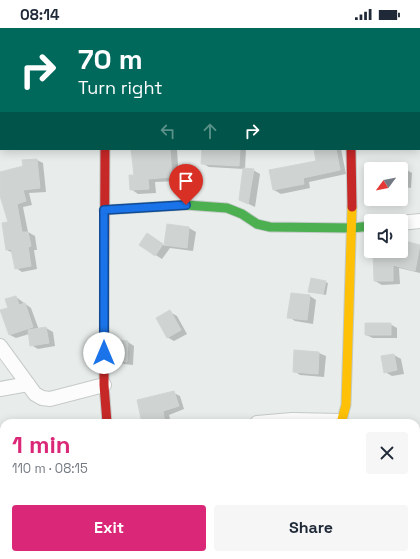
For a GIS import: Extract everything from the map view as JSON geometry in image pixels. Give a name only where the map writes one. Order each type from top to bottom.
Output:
[{"type":"street","points":[[105,150],[104,385],[107,419]]},
{"type":"street","points":[[342,419],[346,405],[352,228],[351,150]]},
{"type":"street","points":[[104,210],[186,205],[227,208],[242,214],[257,224],[270,227],[352,228],[364,227]]},
{"type":"street","points":[[408,222],[420,221]]},
{"type":"street","points":[[0,346],[35,394],[42,398],[50,398],[104,385]]},
{"type":"street","points":[[0,388],[28,384]]},
{"type":"building","points":[[131,150],[170,150],[172,177],[148,179],[149,189],[130,190],[129,175],[134,175]]},
{"type":"building","points":[[202,150],[240,150],[239,166],[201,164]]},
{"type":"building","points":[[314,150],[336,150],[340,170],[303,178],[304,184],[273,190],[269,170],[316,161]]},
{"type":"building","points":[[37,159],[40,188],[23,190],[26,201],[17,204],[22,232],[28,232],[31,246],[28,247],[31,266],[15,269],[11,249],[6,250],[2,223],[8,222],[0,196],[0,172],[23,166],[22,160]]},
{"type":"building","points":[[243,168],[254,169],[248,204],[239,200]]},
{"type":"building","points":[[167,224],[189,227],[187,248],[164,245]]},
{"type":"building","points":[[147,233],[163,244],[155,256],[139,245]]},
{"type":"building","points":[[408,242],[420,245],[415,271],[393,265],[393,281],[374,281],[373,258],[408,258]]},
{"type":"building","points":[[311,278],[326,281],[323,294],[308,292]]},
{"type":"building","points":[[291,293],[310,295],[307,320],[287,318]]},
{"type":"building","points":[[16,296],[19,305],[25,303],[33,327],[9,335],[0,310],[8,308],[5,299]]},
{"type":"building","points":[[170,310],[181,330],[167,338],[156,318]]},
{"type":"building","points":[[365,323],[391,323],[391,335],[365,335]]},
{"type":"building","points":[[46,327],[49,343],[30,346],[28,330]]},
{"type":"building","points":[[117,340],[128,341],[127,362],[116,361]]},
{"type":"building","points":[[294,350],[319,352],[318,374],[293,372]]},
{"type":"building","points":[[394,354],[397,370],[384,373],[381,356]]},
{"type":"building","points":[[174,391],[179,406],[163,411],[164,419],[141,419],[137,400]]},
{"type":"traffic: fast","points":[[104,210],[186,205],[227,208],[242,214],[257,224],[270,227],[352,228],[364,227]]},
{"type":"traffic: slow","points":[[342,419],[346,405],[352,207]]},
{"type":"traffic: jam","points":[[105,150],[104,385],[107,419]]},
{"type":"traffic: jam","points":[[351,150],[352,207]]},
{"type":"route","points":[[104,353],[104,210],[186,205]]}]
